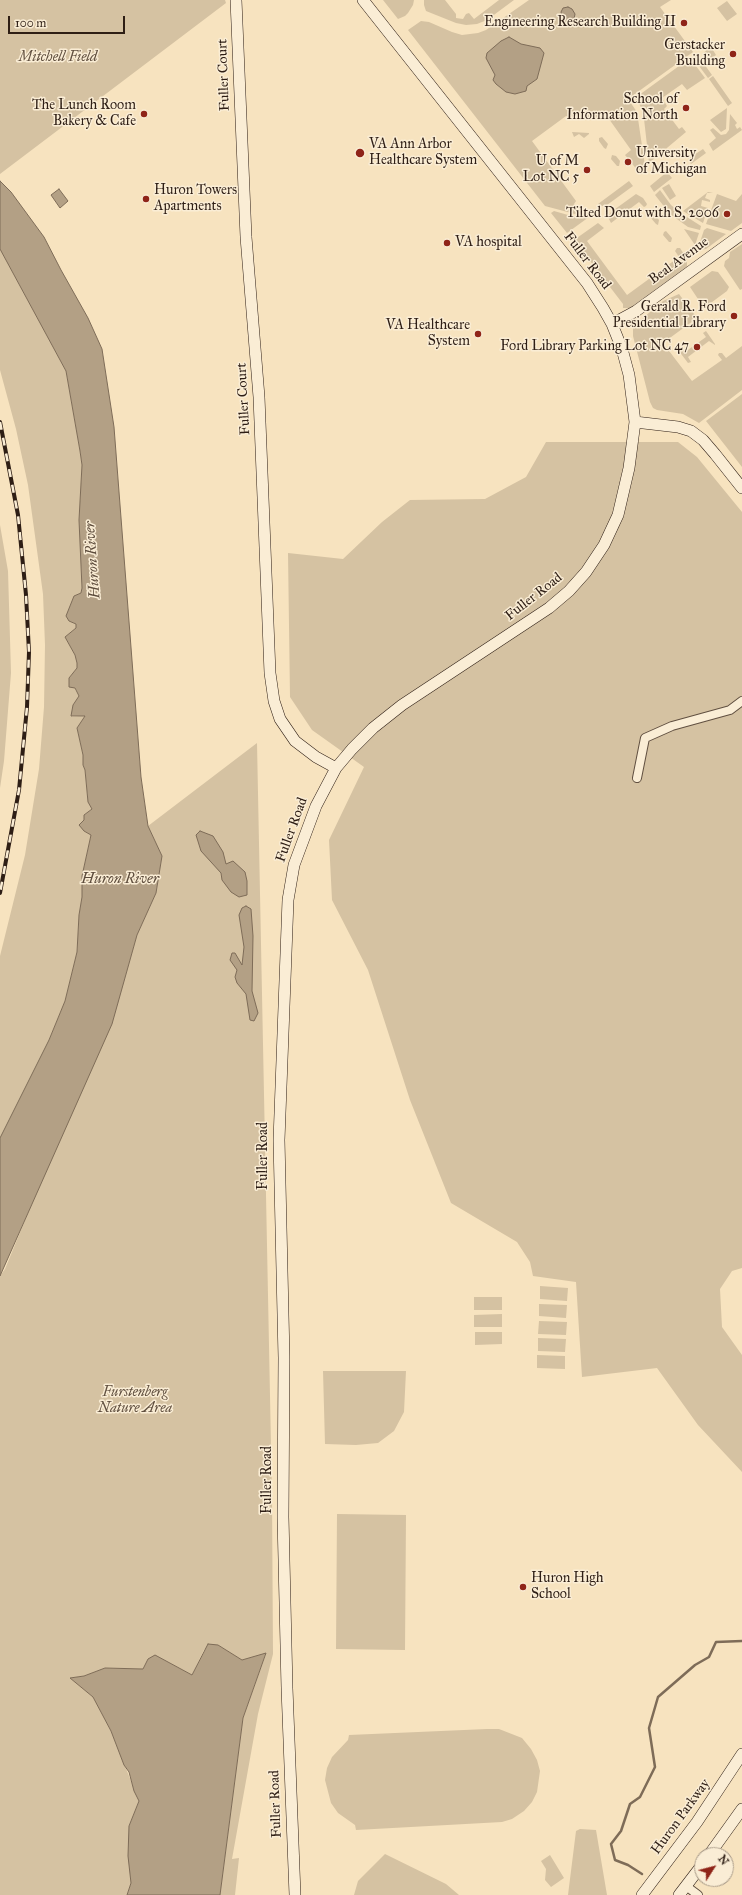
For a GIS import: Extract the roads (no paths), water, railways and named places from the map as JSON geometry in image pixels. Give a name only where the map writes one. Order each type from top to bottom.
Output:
[{"type":"main road","name":"Fuller Court","points":[[236,0],[246,237],[259,391],[270,673],[273,694],[280,719],[295,741],[316,757],[336,768]]},
{"type":"main road","name":"Fuller Road","points":[[295,1895],[287,1688],[284,1517],[284,1358],[278,1140],[288,900],[294,865],[305,831],[316,806],[336,768],[352,749],[373,728],[402,705],[549,608],[569,591],[586,572],[604,545],[618,515],[629,468],[635,422],[629,375],[622,349],[612,324],[587,283],[363,0]]},
{"type":"main road","name":"Beal Avenue","points":[[612,324],[636,311],[742,234]]},
{"type":"main road","points":[[635,422],[678,427],[692,431],[715,454],[742,488]]},
{"type":"main road","name":"Huron Parkway","points":[[642,1895],[697,1822],[742,1754]]},
{"type":"main road","points":[[715,1847],[742,1809]]},
{"type":"main road","points":[[683,1891],[694,1876]]},
{"type":"street","points":[[637,778],[645,738],[672,726],[730,710],[742,700]]},
{"type":"street","points":[[683,1891],[698,1895]]},
{"type":"water","points":[[568,7],[572,9],[575,14],[574,19],[566,24],[563,21],[561,12],[563,8]]},
{"type":"water","points":[[509,37],[521,44],[540,48],[544,53],[537,79],[527,86],[526,91],[515,94],[506,92],[496,84],[493,80],[495,75],[486,58],[487,53],[501,41]]},
{"type":"water","name":"Huron River","points":[[0,181],[11,192],[44,237],[88,318],[102,349],[114,427],[141,777],[148,826],[162,856],[156,893],[137,935],[112,1024],[0,1276],[0,1138],[49,1040],[65,1001],[77,952],[79,915],[82,897],[82,876],[91,835],[84,831],[79,825],[84,820],[84,815],[92,809],[88,802],[83,755],[77,728],[85,716],[71,716],[73,705],[79,696],[75,688],[69,687],[69,678],[77,668],[77,663],[75,655],[65,637],[76,628],[76,624],[69,621],[66,616],[74,596],[81,593],[82,588],[79,520],[82,465],[80,451],[66,371],[0,249]]},
{"type":"water","points":[[59,189],[68,201],[60,208],[51,195]]},
{"type":"water","points":[[200,831],[213,836],[223,852],[226,864],[233,861],[245,872],[247,881],[247,895],[239,897],[231,892],[222,880],[221,873],[201,851],[196,835]]},
{"type":"water","points":[[246,906],[251,909],[253,936],[252,991],[258,1013],[254,1021],[250,1020],[246,994],[237,983],[235,977],[237,970],[230,960],[232,953],[235,953],[242,965],[244,947],[239,915],[242,908]]},
{"type":"water","points":[[208,1644],[218,1645],[242,1660],[266,1653],[243,1718],[220,1895],[127,1895],[131,1883],[128,1856],[129,1826],[139,1801],[134,1791],[129,1772],[124,1765],[111,1731],[93,1697],[70,1678],[84,1676],[105,1668],[143,1669],[148,1659],[155,1655],[192,1675]]},
{"type":"waterway","points":[[642,1874],[628,1865],[615,1860],[611,1844],[621,1831],[630,1804],[640,1797],[655,1767],[649,1728],[658,1697],[695,1665],[709,1657],[716,1642],[742,1641]]},
{"type":"railway","points":[[0,422],[18,515],[26,595],[29,652],[27,707],[19,790],[0,893]]},
{"type":"place","name":"Engineering Research Building II","points":[[684,23]]},
{"type":"place","name":"Gerstacker Building","points":[[733,54]]},
{"type":"place","name":"School of Information North","points":[[686,108]]},
{"type":"place","name":"The Lunch Room Bakery & Cafe","points":[[144,114]]},
{"type":"place","name":"VA Ann Arbor Healthcare System","points":[[360,153]]},
{"type":"place","name":"University of Michigan","points":[[628,162]]},
{"type":"place","name":"U of M Lot NC 5","points":[[587,170]]},
{"type":"place","name":"Huron Towers Apartments","points":[[146,199]]},
{"type":"place","name":"Tilted Donut with S, 2006","points":[[727,214]]},
{"type":"place","name":"VA hospital","points":[[447,243]]},
{"type":"place","name":"Gerald R. Ford Presidential Library","points":[[734,316]]},
{"type":"place","name":"VA Healthcare System","points":[[478,334]]},
{"type":"place","name":"Ford Library Parking Lot NC 47","points":[[697,347]]},
{"type":"place","name":"Huron High School","points":[[523,1587]]},
{"type":"park label","name":"Mitchell Field","points":[[58,58]]},
{"type":"park label","name":"Furstenberg Nature Area","points":[[135,1402]]}]
